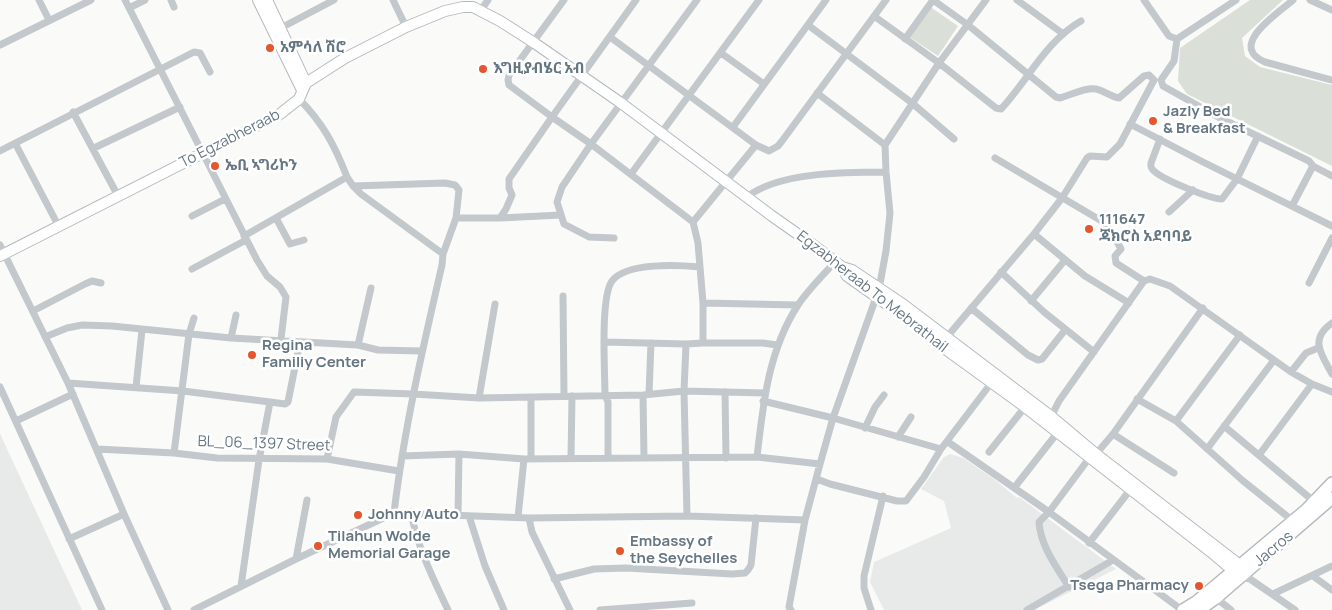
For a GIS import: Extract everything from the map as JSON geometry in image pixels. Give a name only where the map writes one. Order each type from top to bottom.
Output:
[{"type":"main road","points":[[258,0],[277,30]]},
{"type":"main road","points":[[266,0],[302,90]]},
{"type":"main road","name":"To Egzabheraab","points":[[2,252],[59,227],[280,114],[302,90],[345,58],[406,27],[456,8],[473,7],[481,10],[553,56]]},
{"type":"main road","name":"Egzabheraab To Mebrathail","points":[[553,56],[621,103],[839,264],[852,270],[878,293],[992,382],[1025,407],[1049,421],[1058,432],[1093,456],[1130,490],[1242,573]]},
{"type":"main road","points":[[878,293],[904,306],[946,338],[1242,573],[1182,610]]},
{"type":"main road","name":"Jacros","points":[[1242,573],[1318,505],[1332,483]]},
{"type":"main road","name":"Jacros","points":[[1199,610],[1216,598],[1293,521],[1332,498]]},
{"type":"street","points":[[39,0],[49,20]]},
{"type":"street","points":[[0,45],[91,0]]},
{"type":"street","points":[[125,0],[161,68],[245,238],[267,276],[280,286],[286,297],[281,340]]},
{"type":"street","points":[[129,8],[145,0]]},
{"type":"street","points":[[277,30],[334,0]]},
{"type":"street","points":[[393,0],[406,27]]},
{"type":"street","points":[[481,10],[488,0]]},
{"type":"street","points":[[564,0],[509,75],[509,84],[693,222],[698,243],[700,266],[703,303],[703,343]]},
{"type":"street","points":[[500,218],[506,210],[512,195],[509,188],[509,180],[636,0]]},
{"type":"street","points":[[614,238],[589,237],[564,224],[557,202],[562,187],[591,144],[697,0]]},
{"type":"street","points":[[631,174],[759,0]]},
{"type":"street","points":[[733,127],[826,0]]},
{"type":"street","points":[[610,37],[756,145],[769,151],[778,146],[886,0]]},
{"type":"street","points":[[906,39],[933,0],[968,24],[1056,97],[1060,98],[1091,89],[1098,89],[1114,98],[1119,98],[1144,76],[1149,75],[1187,100],[1309,161],[1313,166],[1332,176]]},
{"type":"street","points":[[788,609],[806,520],[833,418],[878,293],[886,251],[890,214],[885,145],[939,63],[986,0]]},
{"type":"street","points":[[1017,0],[1062,33]]},
{"type":"street","points":[[1144,0],[1169,36],[1177,39]]},
{"type":"street","points":[[946,338],[1034,234],[1062,198],[1088,158],[1090,156],[1107,157],[1120,144],[1157,80],[1174,61],[1177,39],[1236,0]]},
{"type":"street","points":[[1293,0],[1256,34],[1250,43],[1250,48],[1257,59],[1332,80]]},
{"type":"street","points":[[1310,0],[1332,10]]},
{"type":"street","points":[[874,16],[939,63],[996,108],[1001,109],[1062,33],[1081,20]]},
{"type":"street","points":[[808,26],[912,103],[954,139]]},
{"type":"street","points":[[0,151],[73,112],[194,52],[198,52],[210,72]]},
{"type":"street","points":[[721,53],[764,84]]},
{"type":"street","points":[[302,90],[328,134],[347,177],[353,186],[361,194],[443,254]]},
{"type":"street","points":[[816,93],[885,145]]},
{"type":"street","points":[[94,148],[180,107]]},
{"type":"street","points":[[73,112],[94,148],[118,196]]},
{"type":"street","points":[[1130,124],[1332,226]]},
{"type":"street","points":[[1160,139],[1152,156],[1151,167],[1159,175],[1213,198],[1222,199],[1237,179],[1258,136]]},
{"type":"street","points":[[15,143],[59,227]]},
{"type":"street","points":[[693,222],[756,145]]},
{"type":"street","points":[[995,158],[1106,225],[1121,249],[1114,259],[1116,263],[1144,281]]},
{"type":"street","points":[[747,197],[755,190],[765,186],[820,174],[886,166]]},
{"type":"street","points":[[1292,206],[1313,166]]},
{"type":"street","points":[[192,269],[347,177]]},
{"type":"street","points":[[353,186],[445,183],[455,185],[459,190],[456,218],[443,254],[413,394],[399,471],[394,513]]},
{"type":"street","points":[[1169,212],[1193,190]]},
{"type":"street","points":[[192,216],[225,199]]},
{"type":"street","points":[[456,218],[561,215]]},
{"type":"street","points":[[276,218],[290,244],[304,240]]},
{"type":"street","points":[[1034,234],[1085,276],[1129,303]]},
{"type":"street","points":[[1309,283],[1332,238]]},
{"type":"street","points":[[2,252],[68,383],[124,514],[168,610]]},
{"type":"street","points":[[1031,301],[1065,260]]},
{"type":"street","points":[[757,457],[764,397],[777,345],[798,305],[839,264]]},
{"type":"street","points":[[608,458],[605,342],[606,306],[608,290],[612,281],[620,274],[632,270],[657,266],[700,266]]},
{"type":"street","points":[[1001,272],[1031,301],[1094,352]]},
{"type":"street","points":[[1049,421],[1059,401],[1144,281],[1150,278],[1170,286],[1291,372],[1312,384],[1332,392]]},
{"type":"street","points":[[33,311],[92,281],[101,283]]},
{"type":"street","points":[[358,344],[372,288]]},
{"type":"street","points":[[563,296],[571,458]]},
{"type":"street","points":[[703,303],[798,305]]},
{"type":"street","points":[[479,398],[495,304]]},
{"type":"street","points":[[971,308],[1028,355],[1038,360],[1042,359],[1066,330]]},
{"type":"street","points":[[1069,587],[1044,543],[1038,522],[1049,512],[1112,434],[1203,308]]},
{"type":"street","points":[[231,338],[236,315]]},
{"type":"street","points":[[174,453],[189,334],[194,318]]},
{"type":"street","points":[[1332,323],[1320,335],[1318,348],[1332,374]]},
{"type":"street","points":[[45,337],[75,326],[112,326],[231,338],[358,344],[378,350],[422,351]]},
{"type":"street","points":[[136,387],[142,330]]},
{"type":"street","points":[[1176,421],[1240,335]]},
{"type":"street","points":[[68,383],[183,391],[285,404],[288,402],[300,342]]},
{"type":"street","points":[[605,342],[777,345]]},
{"type":"street","points":[[644,458],[646,395],[651,343]]},
{"type":"street","points":[[686,344],[684,391],[686,516]]},
{"type":"street","points":[[1291,372],[1306,353],[1318,348]]},
{"type":"street","points":[[1207,449],[1274,360]]},
{"type":"street","points":[[818,479],[830,484],[897,501],[906,501],[924,477],[941,449],[992,382]]},
{"type":"street","points":[[1260,455],[1312,384]]},
{"type":"street","points":[[0,386],[102,610]]},
{"type":"street","points":[[327,459],[336,416],[354,392],[479,398],[646,395],[684,391],[725,392],[764,397],[941,449]]},
{"type":"street","points":[[725,392],[726,458]]},
{"type":"street","points":[[16,421],[73,394]]},
{"type":"street","points":[[865,428],[875,407],[884,395]]},
{"type":"street","points":[[518,517],[528,459],[531,398]]},
{"type":"street","points":[[1138,399],[1176,421],[1293,521]]},
{"type":"street","points":[[241,586],[259,460],[270,402]]},
{"type":"street","points":[[989,452],[1025,407]]},
{"type":"street","points":[[898,437],[911,417]]},
{"type":"street","points":[[1224,426],[1318,505]]},
{"type":"street","points":[[1014,488],[1058,432]]},
{"type":"street","points":[[1112,434],[1174,474]]},
{"type":"street","points":[[948,442],[1049,512],[1182,610]]},
{"type":"street","name":"BL_06_1397 Street","points":[[96,450],[174,453],[259,460],[327,459],[399,471]]},
{"type":"street","points":[[402,456],[459,454],[528,459],[757,457],[820,464]]},
{"type":"street","points":[[458,515],[459,454]]},
{"type":"street","points":[[1089,543],[1130,490]]},
{"type":"street","points":[[871,610],[864,588],[864,576],[883,496]]},
{"type":"street","points":[[296,559],[307,500]]},
{"type":"street","points":[[411,512],[418,542],[448,610]]},
{"type":"street","points":[[194,610],[394,513],[411,512],[529,518],[686,516],[806,520]]},
{"type":"street","points":[[69,540],[124,514]]},
{"type":"street","points":[[469,516],[485,566],[503,610]]},
{"type":"street","points":[[529,518],[532,532],[570,610]]},
{"type":"street","points":[[554,580],[594,569],[626,568],[715,574],[745,573],[751,565],[756,518]]},
{"type":"street","points":[[1027,610],[1113,560]]},
{"type":"street","points":[[1273,594],[1332,566]]},
{"type":"street","name":"Egzabheraab To Mebrathail","points":[[1242,573],[1295,610]]},
{"type":"street","points":[[1312,576],[1332,590]]},
{"type":"street","points":[[1216,598],[1231,610]]},
{"type":"street","points":[[600,610],[645,608],[692,602]]},
{"type":"shaded area","points":[[1250,0],[1283,0],[1242,38],[1245,56],[1260,67],[1332,85],[1332,166],[1187,94],[1178,81],[1180,48]]},
{"type":"shaded area","points":[[929,6],[958,26],[938,56],[908,36]]},
{"type":"shaded area","points":[[0,433],[1,436],[82,610],[0,610]]},
{"type":"shaded area","points":[[950,454],[963,458],[994,479],[1017,498],[1019,497],[1116,569],[1034,610],[884,610],[870,582],[874,562],[951,528],[944,501],[921,489],[944,457]]},
{"type":"place","name":"አምሳለ ሽሮ","points":[[270,48]]},
{"type":"place","name":"እግዚያብሄር አብ","points":[[483,69]]},
{"type":"place","name":"Jazly Bed & Breakfast","points":[[1153,121]]},
{"type":"place","name":"ኤቢ ኣግሪኮን","points":[[215,166]]},
{"type":"place","name":"111647 ጃክሮስ አደባባይ","points":[[1089,229]]},
{"type":"place","name":"Regina Familiy Center","points":[[252,355]]},
{"type":"place","name":"Johnny Auto","points":[[358,515]]},
{"type":"place","name":"Tilahun Wolde Memorial Garage","points":[[318,546]]},
{"type":"place","name":"Embassy of the Seychelles","points":[[620,551]]},
{"type":"place","name":"Tsega Pharmacy","points":[[1199,586]]}]
